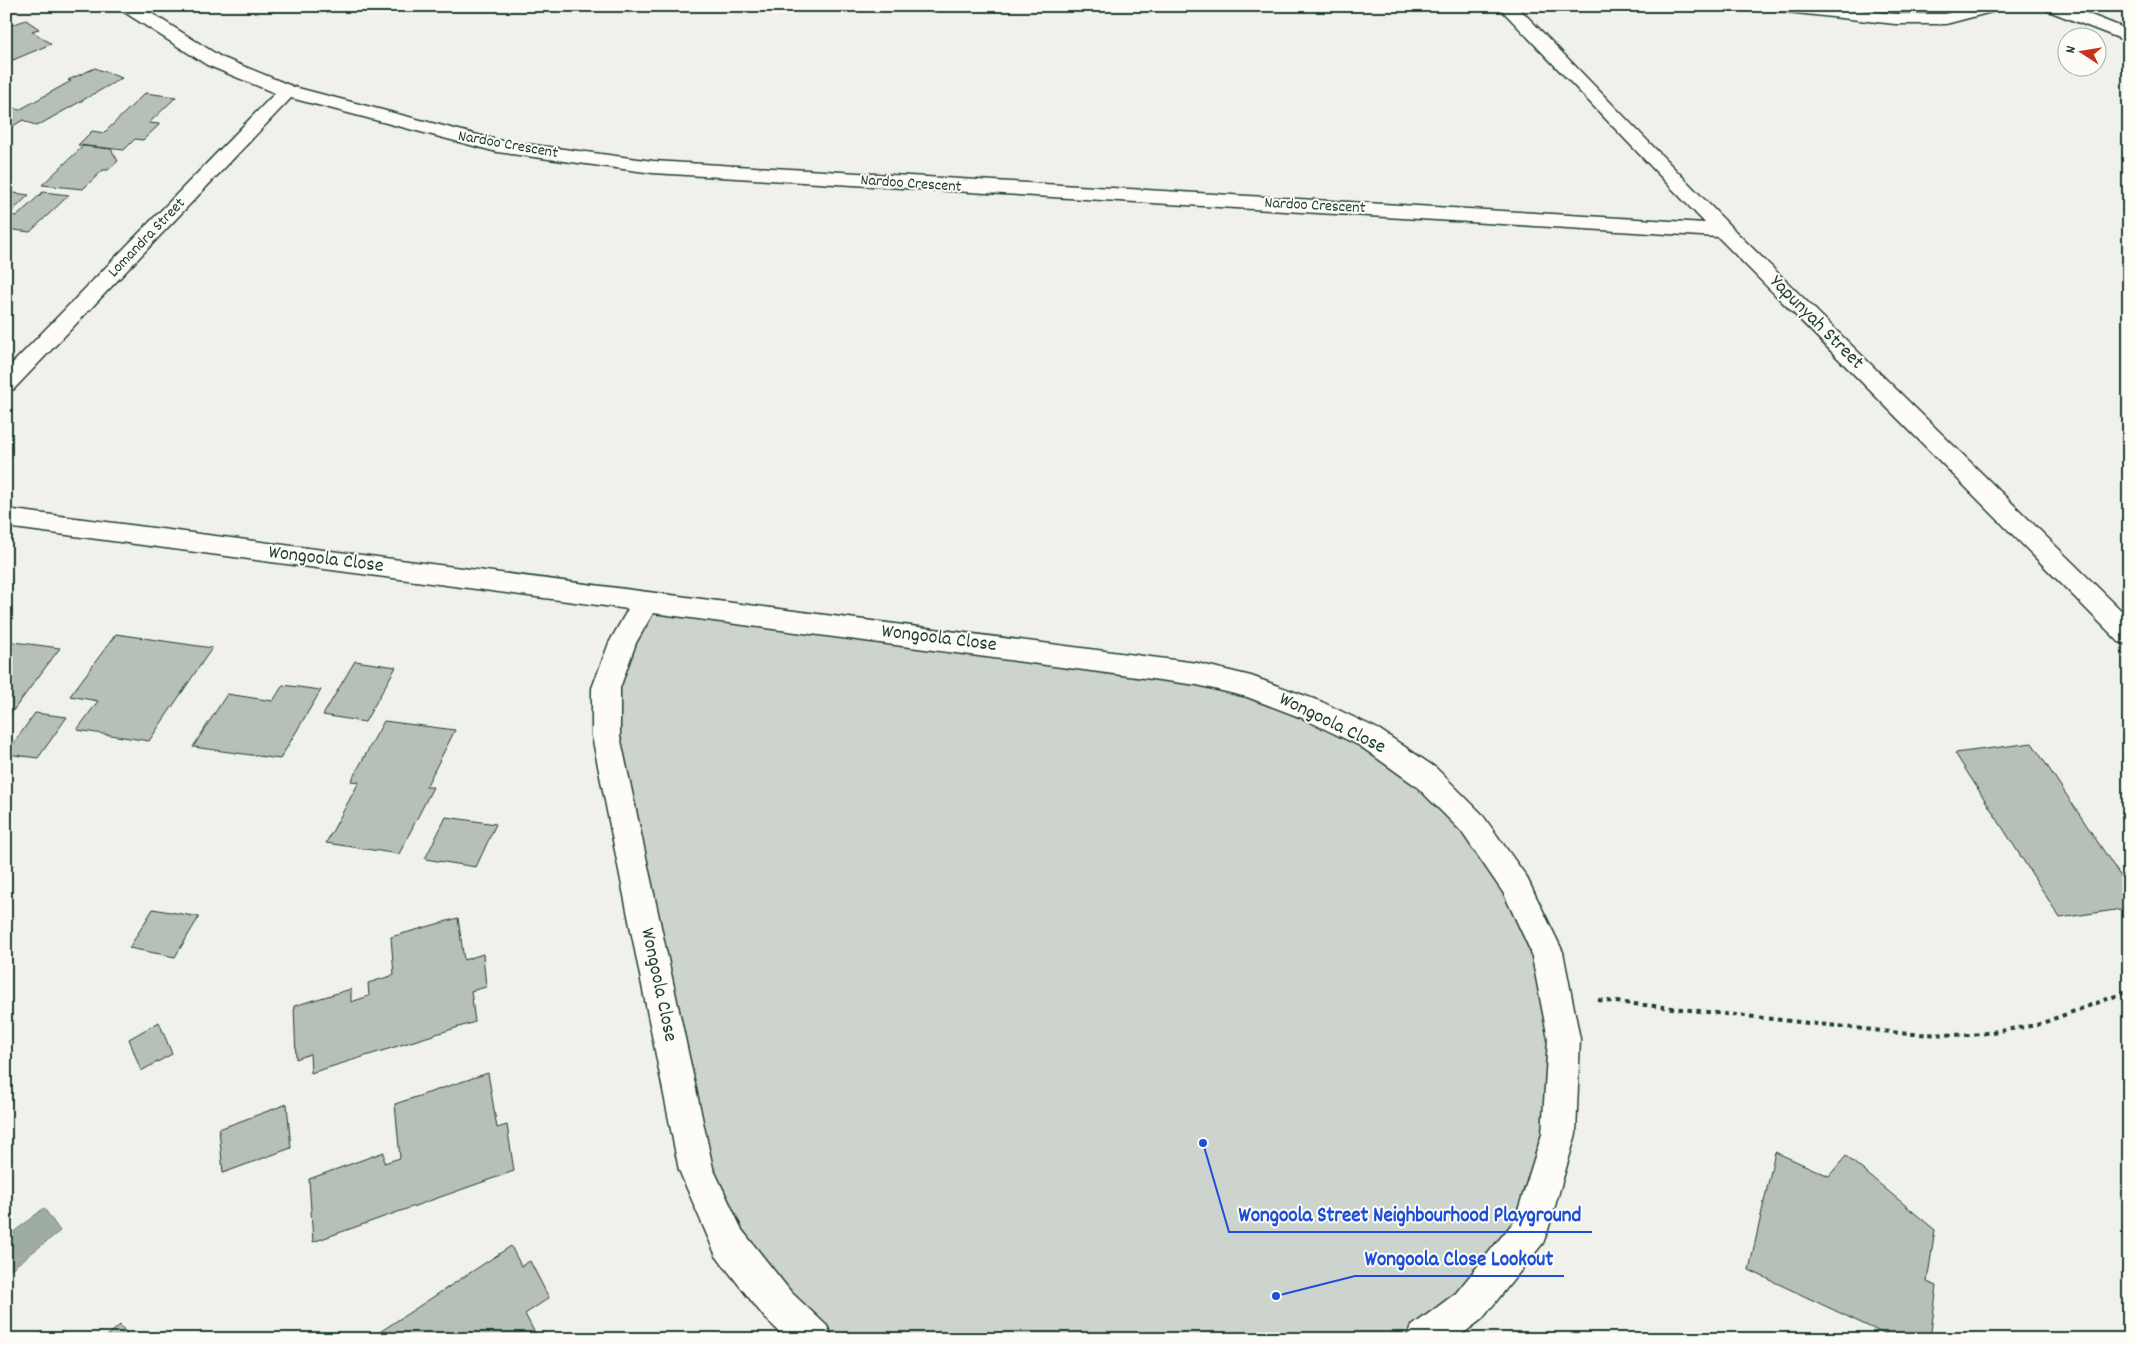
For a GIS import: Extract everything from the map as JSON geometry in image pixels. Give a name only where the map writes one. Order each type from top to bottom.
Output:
[{"type":"street","name":"Nardoo Crescent","points":[[126,6],[214,61],[287,91],[434,132],[497,146],[653,167],[1724,231]]},
{"type":"street","name":"Yapunyah Street","points":[[1507,6],[1724,231],[2129,635]]},
{"type":"street","points":[[1778,6],[1895,18],[1946,19],[1993,6]]},
{"type":"street","points":[[2052,6],[2129,37]]},
{"type":"street","name":"Lomandra Street","points":[[6,384],[287,91]]},
{"type":"street","name":"Wongoola Close","points":[[6,518],[1197,674],[1251,687],[1312,710],[1370,738],[1418,771],[1472,822],[1515,885],[1547,952],[1564,1039],[1559,1134],[1530,1230],[1469,1306],[1424,1339]]},
{"type":"street","name":"Wongoola Close","points":[[646,602],[623,643],[606,688],[606,736],[696,1170],[729,1243],[778,1305],[814,1339]]},
{"type":"path","points":[[1555,995],[1910,1034],[1973,1035],[2037,1025],[2129,992]]},
{"type":"shaded area","points":[[646,601],[1197,674],[1370,738],[1515,885],[1564,1039],[1530,1230],[1425,1339],[814,1339],[729,1243],[606,736],[623,643]]},
{"type":"shaded area","points":[[44,1208],[60,1231],[6,1273],[6,1238]]},
{"type":"building","points":[[26,20],[39,29],[32,31],[51,44],[6,63],[6,27]]},
{"type":"building","points":[[95,68],[122,78],[37,126],[23,120],[6,130],[6,104],[19,110],[71,81],[68,80]]},
{"type":"building","points":[[145,93],[176,97],[149,123],[160,124],[143,140],[135,139],[124,150],[78,145],[92,131],[104,133]]},
{"type":"building","points":[[83,146],[111,149],[118,161],[108,170],[103,170],[83,189],[42,185]]},
{"type":"building","points":[[6,192],[29,195],[8,215],[17,216],[43,192],[69,195],[30,232],[6,229]]},
{"type":"building","points":[[116,634],[212,648],[149,741],[77,730],[98,701],[70,696]]},
{"type":"building","points":[[6,641],[60,648],[6,720]]},
{"type":"building","points":[[355,661],[396,667],[365,722],[323,715]]},
{"type":"building","points":[[283,685],[321,690],[280,759],[193,747],[227,694],[273,701]]},
{"type":"building","points":[[35,713],[67,717],[38,758],[6,754]]},
{"type":"building","points":[[384,721],[455,730],[426,787],[433,787],[399,854],[326,843],[359,782],[351,781]]},
{"type":"building","points":[[2032,743],[2129,889],[2129,908],[2060,918],[1955,753]]},
{"type":"building","points":[[446,817],[496,824],[476,867],[425,859]]},
{"type":"building","points":[[153,909],[199,917],[175,957],[129,948]]},
{"type":"building","points":[[458,918],[464,960],[483,954],[486,987],[471,991],[475,1022],[311,1073],[310,1054],[296,1059],[294,1006],[351,989],[351,1002],[369,996],[368,983],[394,975],[391,937]]},
{"type":"building","points":[[159,1022],[172,1054],[141,1071],[129,1039]]},
{"type":"building","points":[[488,1073],[497,1128],[507,1125],[514,1171],[313,1242],[309,1179],[384,1152],[384,1163],[400,1158],[395,1104]]},
{"type":"building","points":[[287,1104],[291,1148],[223,1173],[219,1129]]},
{"type":"building","points":[[1775,1152],[1829,1176],[1846,1156],[1935,1230],[1927,1282],[1937,1286],[1930,1339],[1895,1339],[1749,1270]]},
{"type":"building","points":[[511,1246],[521,1266],[530,1261],[549,1298],[525,1314],[538,1339],[369,1339]]},
{"type":"building","points":[[120,1325],[131,1339],[104,1339]]},
{"type":"place","name":"Wongoola Street Neighbourhood Playground","points":[[1203,1143]]},
{"type":"place","name":"Wongoola Close Lookout","points":[[1276,1296]]}]
